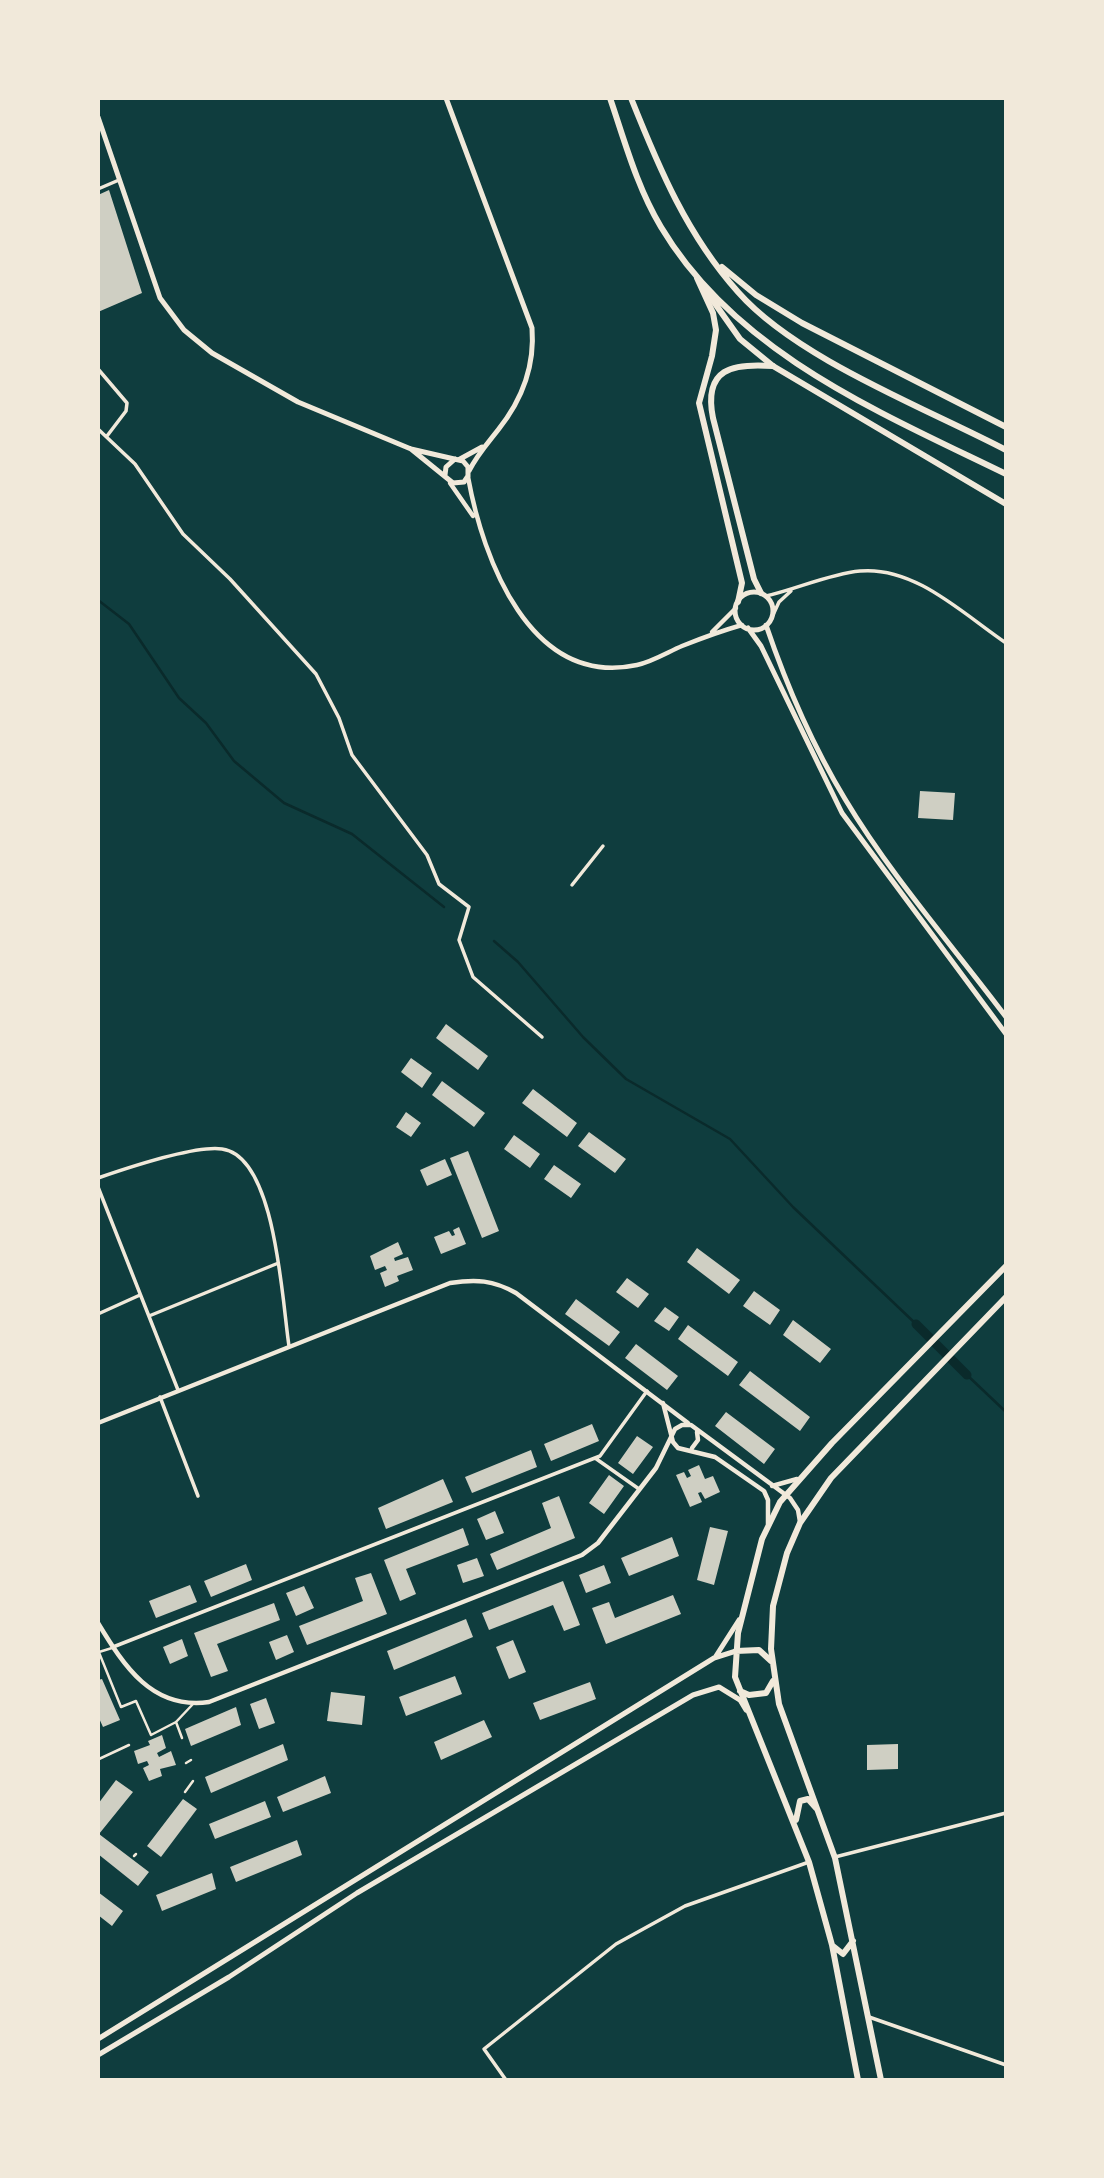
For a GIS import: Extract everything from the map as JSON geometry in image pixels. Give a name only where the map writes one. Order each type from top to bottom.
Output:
[{"type":"main road","points":[[411,449],[448,480],[460,483],[510,412],[527,379],[533,357],[532,328],[446,98]]},
{"type":"main road","points":[[610,98],[637,179],[648,203],[733,331],[773,366],[1006,504]]},
{"type":"main road","points":[[631,98],[685,222],[738,293],[808,347],[867,381],[1006,450]]},
{"type":"main road","points":[[98,117],[160,298],[184,330],[212,353],[298,402],[411,449],[457,459],[466,464],[469,473]]},
{"type":"main road","points":[[715,261],[756,295],[802,323],[1006,427]]},
{"type":"main road","points":[[697,278],[746,327],[793,362],[905,425],[1006,474]]},
{"type":"main road","points":[[697,278],[713,313],[716,330],[699,403],[742,583],[737,605],[745,627],[761,646],[842,813],[1006,1034]]},
{"type":"main road","points":[[745,627],[753,630],[766,625],[773,615],[772,604],[764,594],[733,498],[713,418],[712,389],[722,373],[739,365],[773,366]]},
{"type":"main road","points":[[448,480],[446,467],[489,440]]},
{"type":"main road","points":[[723,499],[733,498]]},
{"type":"main road","points":[[737,605],[750,592],[764,594]]},
{"type":"main road","points":[[766,625],[781,668],[844,798],[876,846],[1003,1008],[1006,1017]]},
{"type":"main road","points":[[858,2080],[832,1945],[809,1862],[735,1677],[742,1613],[768,1525],[786,1495],[832,1443],[1006,1266]]},
{"type":"main road","points":[[881,2080],[835,1857],[779,1704],[774,1671],[773,1606],[787,1553],[800,1523],[831,1478],[1006,1297]]},
{"type":"main road","points":[[714,1658],[733,1633],[742,1613]]},
{"type":"main road","points":[[98,2039],[714,1658],[753,1649],[765,1653],[774,1671],[772,1687],[766,1693],[749,1695],[739,1690],[719,1687],[693,1695],[380,1880],[229,1977],[98,2055]]},
{"type":"main road","points":[[719,1687],[740,1700],[748,1714]]},
{"type":"main road","points":[[795,1825],[798,1804],[804,1799],[812,1801],[821,1815]]},
{"type":"main road","points":[[832,1945],[843,1954],[853,1941]]},
{"type":"street","points":[[98,189],[119,180]]},
{"type":"street","points":[[98,369],[127,403],[126,411],[107,436]]},
{"type":"street","points":[[98,429],[135,464],[183,534],[230,579],[316,674],[339,718],[352,755],[427,855],[439,884],[469,907],[459,940],[473,977],[542,1037]]},
{"type":"street","points":[[469,473],[476,520]]},
{"type":"street","points":[[448,480],[476,520],[521,616],[531,630],[559,653],[592,665],[639,665],[708,635],[745,627]]},
{"type":"street","points":[[764,594],[792,590],[858,571],[881,571],[925,587],[1006,643]]},
{"type":"street","points":[[773,615],[779,602],[792,590]]},
{"type":"street","points":[[708,635],[737,605]]},
{"type":"street","points":[[572,885],[603,846]]},
{"type":"street","points":[[98,1178],[207,1148],[226,1149],[245,1159],[257,1176],[268,1204],[289,1346]]},
{"type":"street","points":[[98,1187],[178,1390]]},
{"type":"street","points":[[149,1317],[277,1264]]},
{"type":"street","points":[[98,1423],[450,1283],[488,1280],[516,1293],[786,1495],[796,1506],[800,1523]]},
{"type":"street","points":[[98,1314],[140,1295]]},
{"type":"street","points":[[193,1704],[176,1722],[151,1735],[136,1701],[121,1707],[98,1651],[600,1456],[647,1391]]},
{"type":"street","points":[[160,1397],[198,1496]]},
{"type":"street","points":[[663,1403],[672,1438],[678,1448],[715,1457],[764,1490],[768,1500],[768,1525]]},
{"type":"street","points":[[98,1623],[137,1679],[158,1695],[193,1704],[209,1702],[582,1555],[598,1543],[639,1490],[675,1429],[682,1424],[695,1428]]},
{"type":"street","points":[[690,1449],[698,1440],[695,1428]]},
{"type":"street","points":[[595,1458],[639,1490]]},
{"type":"street","points":[[771,1486],[800,1478]]},
{"type":"street","points":[[176,1722],[182,1738]]},
{"type":"street","points":[[99,1759],[129,1745]]},
{"type":"street","points":[[187,1762],[191,1760]]},
{"type":"street","points":[[185,1792],[193,1781]]},
{"type":"street","points":[[835,1857],[1006,1813]]},
{"type":"street","points":[[506,2080],[484,2049],[615,1944],[685,1906],[809,1862]]},
{"type":"street","points":[[869,2017],[1006,2065]]},
{"type":"building","points":[[109,190],[142,293],[98,312],[98,195]]},
{"type":"building","points":[[920,791],[955,793],[953,820],[918,818]]},
{"type":"building","points":[[446,1024],[488,1056],[478,1070],[436,1038]]},
{"type":"building","points":[[411,1058],[432,1073],[422,1088],[401,1072]]},
{"type":"building","points":[[442,1081],[485,1113],[474,1127],[432,1095]]},
{"type":"building","points":[[533,1089],[577,1123],[567,1137],[522,1103]]},
{"type":"building","points":[[406,1112],[421,1123],[411,1137],[396,1127]]},
{"type":"building","points":[[589,1132],[626,1159],[615,1173],[578,1146]]},
{"type":"building","points":[[514,1135],[540,1154],[530,1168],[504,1149]]},
{"type":"building","points":[[468,1151],[499,1231],[482,1238],[450,1158]]},
{"type":"building","points":[[445,1159],[452,1175],[427,1186],[420,1170]]},
{"type":"building","points":[[554,1165],[581,1184],[571,1198],[544,1179]]},
{"type":"building","points":[[459,1227],[466,1244],[441,1254],[434,1237],[449,1231],[452,1236],[455,1235],[453,1230]]},
{"type":"building","points":[[398,1242],[403,1254],[394,1258],[395,1261],[408,1257],[413,1270],[397,1276],[399,1281],[385,1287],[380,1273],[387,1270],[385,1266],[375,1270],[370,1256]]},
{"type":"building","points":[[697,1248],[740,1280],[729,1294],[687,1262]]},
{"type":"building","points":[[627,1278],[649,1294],[638,1308],[616,1292]]},
{"type":"building","points":[[754,1291],[780,1310],[770,1325],[743,1306]]},
{"type":"building","points":[[576,1299],[620,1332],[609,1346],[565,1314]]},
{"type":"building","points":[[665,1307],[679,1317],[669,1331],[654,1321]]},
{"type":"building","points":[[793,1320],[831,1349],[820,1363],[783,1335]]},
{"type":"building","points":[[688,1325],[738,1362],[728,1376],[678,1339]]},
{"type":"building","points":[[636,1344],[678,1376],[667,1390],[625,1358]]},
{"type":"building","points":[[750,1371],[810,1417],[800,1431],[739,1385]]},
{"type":"building","points":[[726,1412],[775,1449],[764,1464],[715,1426]]},
{"type":"building","points":[[592,1424],[599,1441],[551,1461],[544,1444]]},
{"type":"building","points":[[637,1436],[653,1447],[633,1474],[618,1463]]},
{"type":"building","points":[[531,1450],[537,1467],[472,1493],[465,1477]]},
{"type":"building","points":[[699,1465],[705,1479],[713,1476],[720,1492],[705,1499],[701,1492],[698,1493],[702,1502],[690,1507],[676,1475],[684,1472],[687,1478],[691,1476],[688,1470]]},
{"type":"building","points":[[609,1475],[624,1486],[604,1514],[589,1503]]},
{"type":"building","points":[[443,1479],[453,1502],[386,1529],[378,1508]]},
{"type":"building","points":[[559,1496],[575,1538],[497,1570],[490,1554],[551,1528],[542,1503]]},
{"type":"building","points":[[495,1511],[504,1533],[486,1540],[477,1519]]},
{"type":"building","points":[[710,1527],[728,1531],[714,1585],[697,1580]]},
{"type":"building","points":[[463,1528],[469,1545],[406,1569],[416,1594],[400,1601],[384,1560]]},
{"type":"building","points":[[672,1537],[679,1556],[629,1576],[621,1558]]},
{"type":"building","points":[[477,1558],[484,1576],[463,1583],[457,1565]]},
{"type":"building","points":[[246,1564],[252,1580],[211,1597],[204,1581]]},
{"type":"building","points":[[604,1565],[611,1583],[586,1593],[579,1575]]},
{"type":"building","points":[[371,1573],[387,1614],[307,1645],[299,1626],[363,1601],[355,1578]]},
{"type":"building","points":[[563,1581],[580,1625],[564,1631],[553,1605],[489,1630],[482,1613]]},
{"type":"building","points":[[190,1585],[197,1602],[156,1618],[149,1601]]},
{"type":"building","points":[[304,1586],[314,1608],[296,1616],[286,1593]]},
{"type":"building","points":[[673,1595],[681,1614],[606,1644],[592,1608],[609,1602],[615,1618]]},
{"type":"building","points":[[274,1603],[280,1620],[217,1644],[228,1671],[211,1677],[194,1633]]},
{"type":"building","points":[[466,1619],[473,1637],[394,1670],[387,1651]]},
{"type":"building","points":[[287,1635],[294,1652],[276,1660],[269,1642]]},
{"type":"building","points":[[182,1639],[188,1656],[170,1664],[163,1647]]},
{"type":"building","points":[[513,1640],[526,1672],[509,1679],[496,1647]]},
{"type":"building","points":[[455,1676],[462,1694],[406,1716],[399,1697]]},
{"type":"building","points":[[102,1679],[120,1720],[103,1727],[98,1716],[98,1680]]},
{"type":"building","points":[[590,1682],[596,1699],[540,1720],[533,1703]]},
{"type":"building","points":[[331,1692],[365,1696],[362,1725],[327,1721]]},
{"type":"building","points":[[266,1698],[275,1723],[259,1729],[250,1704]]},
{"type":"building","points":[[236,1707],[241,1725],[191,1746],[185,1729]]},
{"type":"building","points":[[484,1720],[492,1737],[441,1760],[434,1742]]},
{"type":"building","points":[[162,1735],[166,1748],[157,1753],[159,1757],[171,1751],[176,1765],[160,1769],[162,1776],[149,1781],[143,1768],[149,1765],[147,1761],[138,1764],[134,1751],[150,1745],[148,1741]]},
{"type":"building","points":[[283,1744],[288,1760],[211,1793],[205,1777]]},
{"type":"building","points":[[898,1744],[898,1769],[867,1770],[867,1745]]},
{"type":"building","points":[[325,1776],[331,1793],[283,1812],[277,1797]]},
{"type":"building","points":[[116,1780],[133,1792],[99,1834],[149,1872],[138,1886],[98,1854],[98,1804]]},
{"type":"building","points":[[183,1799],[197,1809],[161,1857],[147,1846]]},
{"type":"building","points":[[265,1801],[271,1817],[215,1839],[209,1824]]},
{"type":"building","points":[[297,1840],[302,1855],[236,1882],[230,1867]]},
{"type":"building","points":[[212,1873],[216,1889],[162,1911],[156,1895]]},
{"type":"building","points":[[98,1892],[123,1911],[112,1926],[98,1915]]},
{"type":"waterway","points":[[98,600],[129,624],[179,698],[206,723],[234,761],[284,803],[352,834],[444,907]]},
{"type":"waterway","points":[[494,941],[518,962],[583,1037],[626,1079],[730,1139],[793,1207],[916,1324]]},
{"type":"waterway","points":[[916,1324],[967,1375]]},
{"type":"waterway","points":[[967,1375],[1006,1412]]}]
